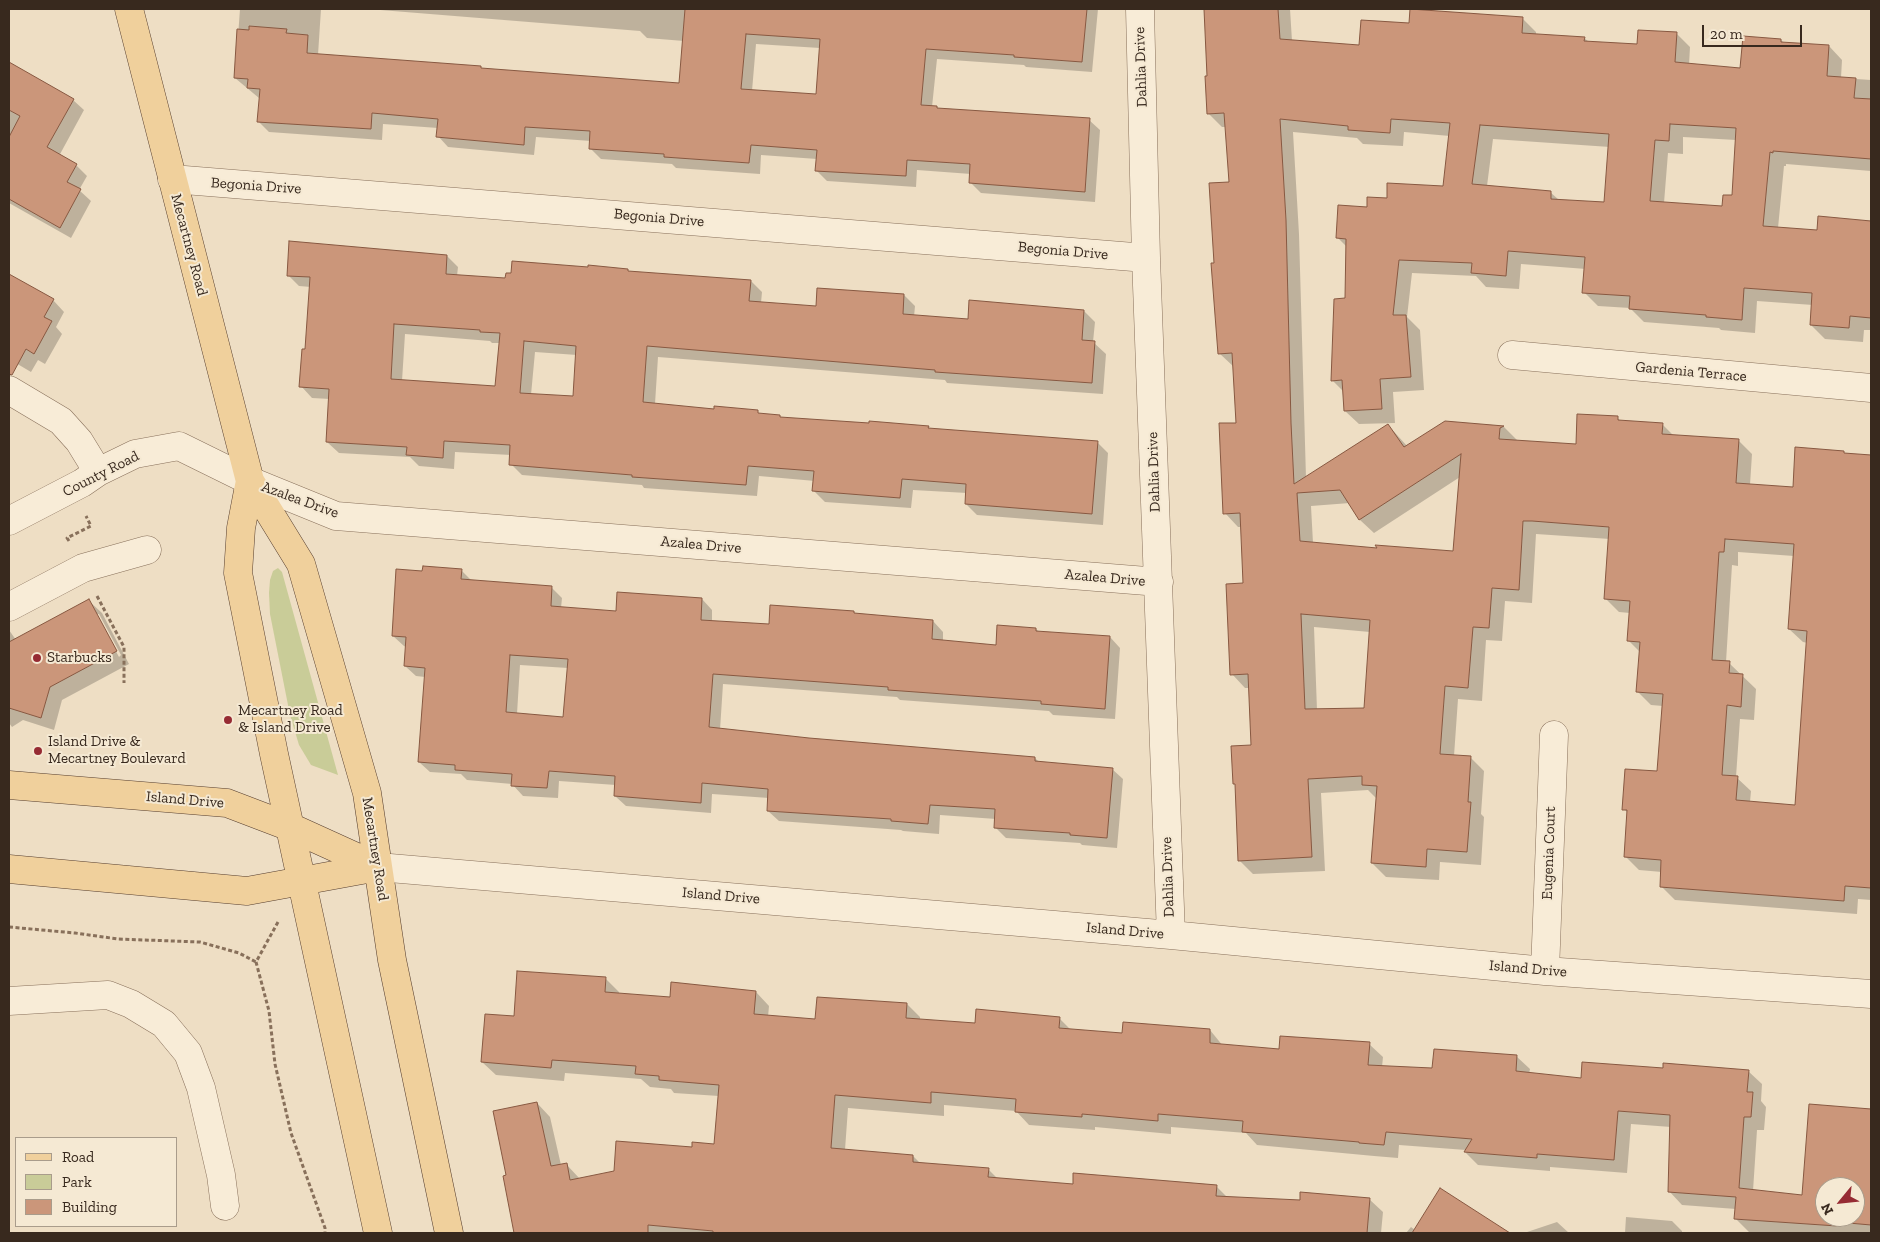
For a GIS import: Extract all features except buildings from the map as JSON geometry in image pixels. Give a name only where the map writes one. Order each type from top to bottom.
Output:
[{"type":"main road","name":"Mecartney Road","points":[[129,9],[250,481],[301,564],[367,793],[392,960],[449,1233]]},
{"type":"main road","name":"Mecartney Road","points":[[250,481],[241,528],[238,573],[290,827],[378,1233]]},
{"type":"main road","name":"Island Drive","points":[[9,785],[227,803],[290,827],[378,867]]},
{"type":"main road","name":"Island Drive","points":[[9,869],[247,891],[378,867]]},
{"type":"street","name":"Dahlia Drive","points":[[1140,9],[1146,258],[1171,935]]},
{"type":"street","name":"Begonia Drive","points":[[172,180],[1146,258]]},
{"type":"street","name":"Gardenia Terrace","points":[[1512,355],[1871,388]]},
{"type":"street","points":[[9,390],[61,421],[79,441],[98,472]]},
{"type":"street","name":"County Road","points":[[9,521],[135,454],[179,446],[250,481]]},
{"type":"street","name":"Azalea Drive","points":[[250,481],[336,516],[1158,582]]},
{"type":"street","points":[[9,607],[83,568],[147,550]]},
{"type":"street","name":"Eugenia Court","points":[[1545,971],[1554,735]]},
{"type":"street","name":"Island Drive","points":[[378,867],[1171,935],[1545,971],[1871,994]]},
{"type":"street","points":[[9,1001],[108,995],[131,1004],[164,1024],[188,1053],[201,1088],[221,1175],[225,1206]]},
{"type":"path","points":[[279,921],[256,962],[269,1011],[275,1064],[291,1133],[325,1228],[325,1233]]},
{"type":"path","points":[[9,927],[118,939],[200,942],[239,953],[256,962]]},
{"type":"green space","points":[[278,568],[282,572],[338,775],[311,765],[299,745],[290,715],[270,614],[270,580],[273,571]]},
{"type":"place","name":"Starbucks","points":[[37,658]]},
{"type":"place","name":"Mecartney Road & Island Drive","points":[[228,720]]},
{"type":"place","name":"Island Drive & Mecartney Boulevard","points":[[38,751]]}]
